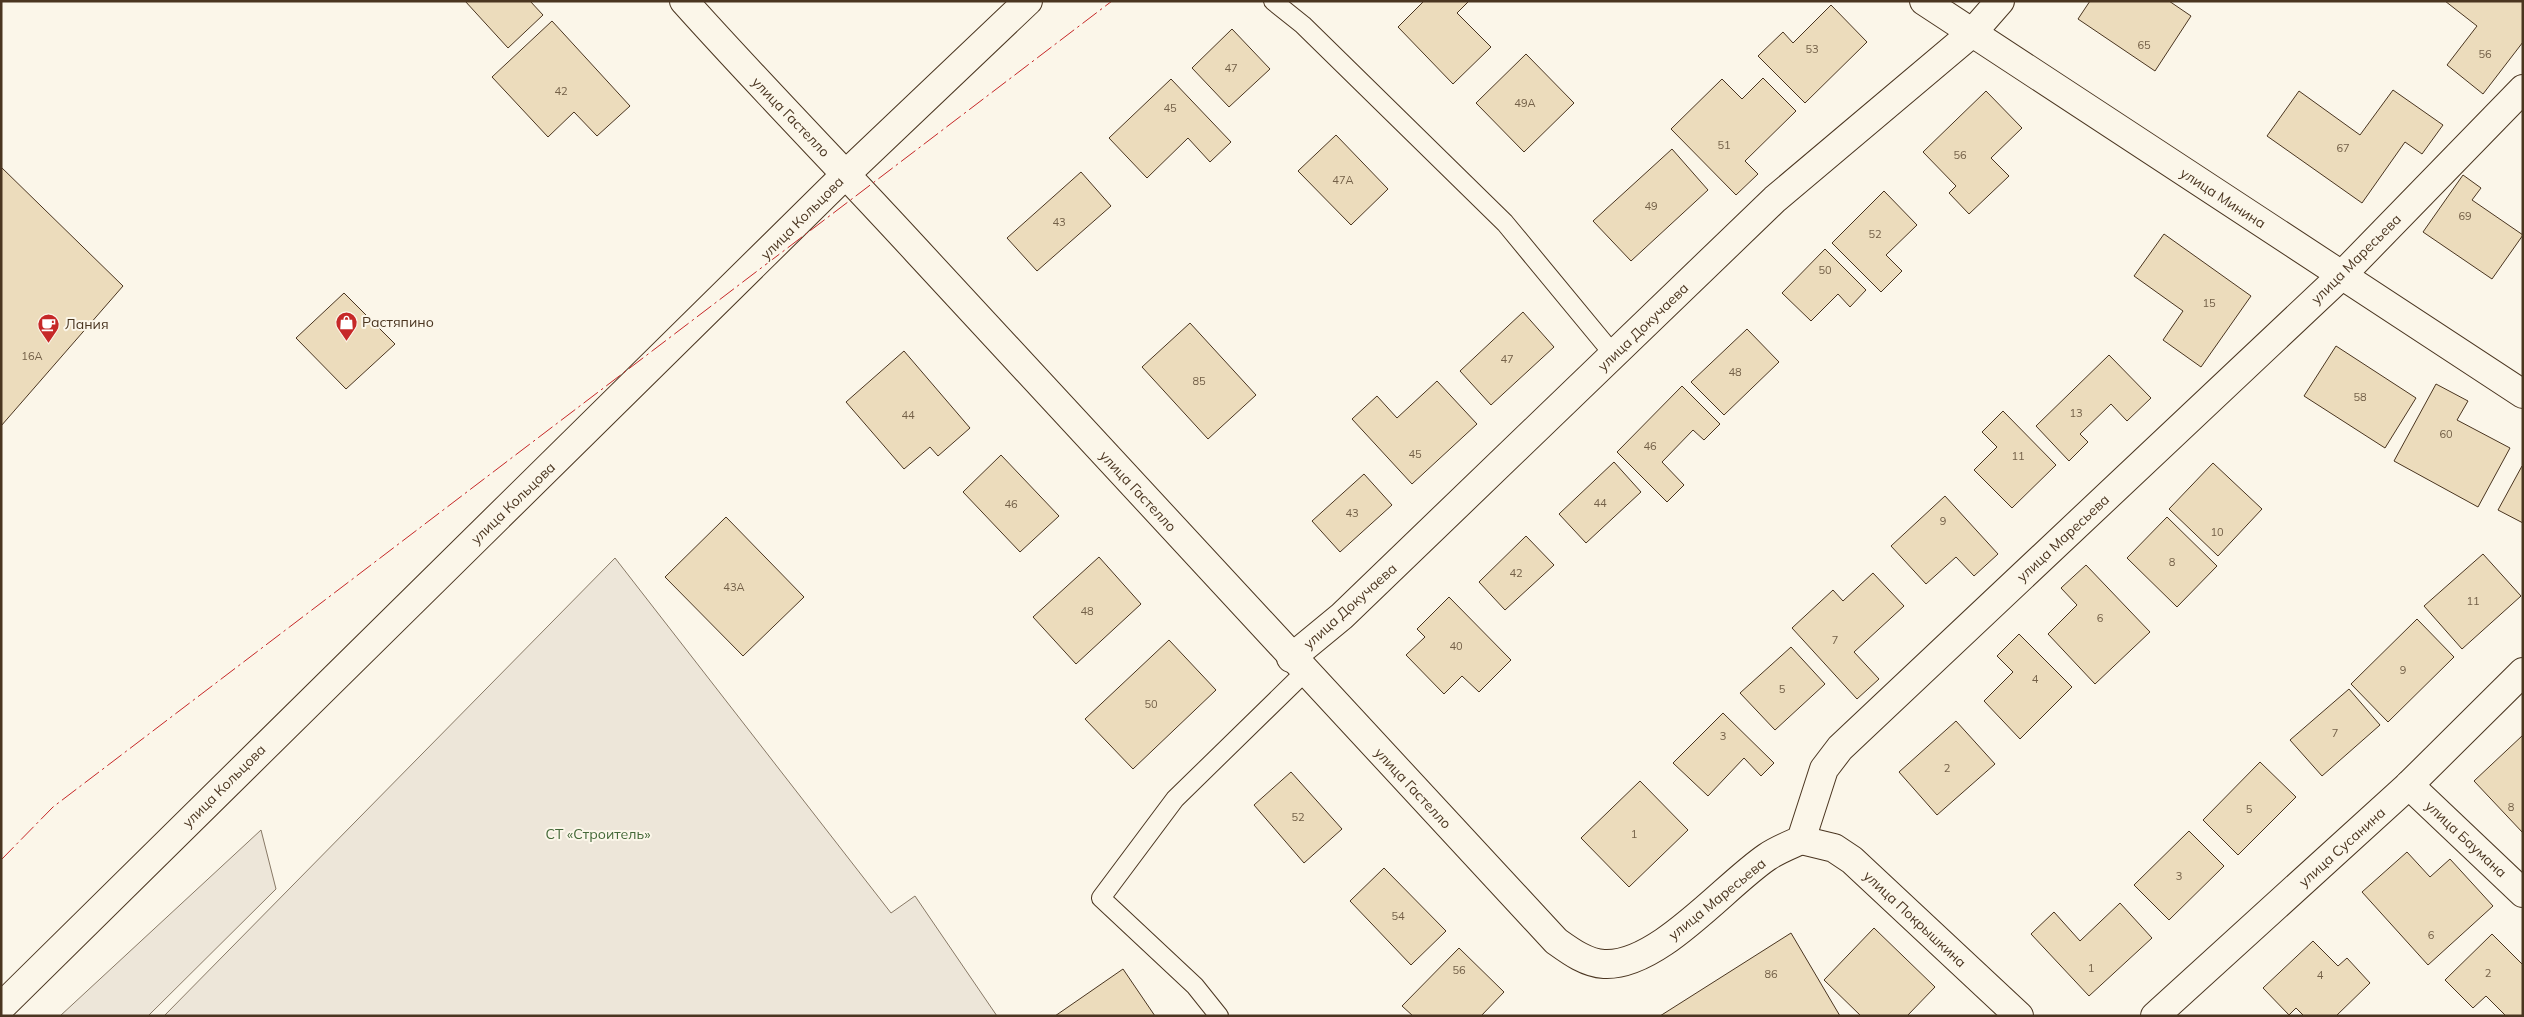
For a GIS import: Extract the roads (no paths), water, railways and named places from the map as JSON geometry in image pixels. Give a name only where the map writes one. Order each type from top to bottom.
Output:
[{"type":"street","name":"улица Гастелло","points":[[684,1],[741,65],[846,174],[1298,665],[1556,941],[1579,957],[1604,964]]},
{"type":"street","name":"улица Кольцова","points":[[1,1007],[846,174],[1028,1]]},
{"type":"street","name":"улица Минина","points":[[1924,1],[2523,394]]},
{"type":"street","name":"улица Докучаева","points":[[1298,665],[1342,616],[1775,199],[1972,33],[2000,1]]},
{"type":"street","name":"улица Маресьева","points":[[1604,964],[1634,958],[1661,944],[1767,857],[1801,840],[1824,769],[1840,748],[2341,276],[2523,88]]},
{"type":"street","name":"улица Сусанина","points":[[2156,1016],[2409,786],[2523,672]]},
{"type":"street","name":"улица Баумана","points":[[2409,786],[2523,893]]},
{"type":"street","name":"улица Покрышкина","points":[[1801,840],[1834,848],[1852,860],[2019,1016]]},
{"type":"lane","points":[[1273,1],[1303,25],[1505,223],[1614,355]]},
{"type":"lane","points":[[1219,1016],[1195,986],[1101,898],[1175,799],[1298,665]]},
{"type":"place","name":"Растяпино","points":[[346,341]]},
{"type":"place","name":"Лания","points":[[49,343]]},
{"type":"park label","name":"СТ «Строитель»","points":[[598,834]]}]
